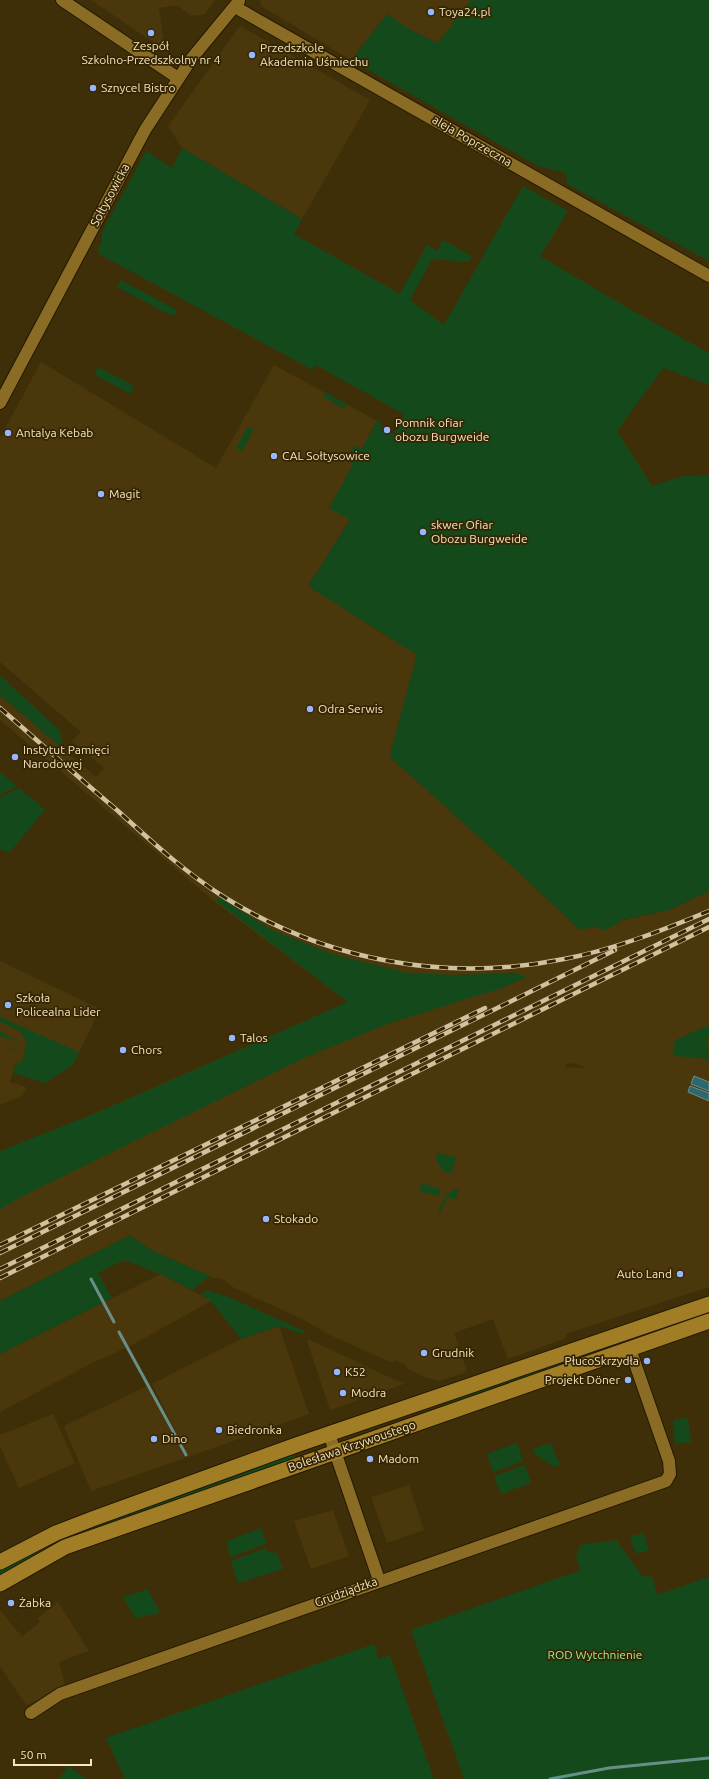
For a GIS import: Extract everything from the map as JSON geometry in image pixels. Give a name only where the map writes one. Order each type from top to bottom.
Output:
[{"type":"main road","name":"Bolesława Krzywoustego","points":[[0,1562],[56,1533],[329,1434],[709,1304]]},
{"type":"main road","name":"Bolesława Krzywoustego","points":[[0,1584],[65,1547],[709,1321]]},
{"type":"street","points":[[62,0],[178,78]]},
{"type":"street","name":"Sołtysowicka","points":[[0,403],[145,130],[192,58],[237,3]]},
{"type":"street","name":"aleja Poprzeczna","points":[[237,3],[709,276]]},
{"type":"street","name":"Grudziądzka","points":[[31,1712],[60,1694],[379,1580],[666,1481],[670,1474],[669,1461],[630,1349]]},
{"type":"street","points":[[329,1434],[379,1580]]},
{"type":"shaded area","name":"Zespół Szkolno-Przedszkolny nr 4","points":[[91,0],[215,0],[205,14],[191,16],[177,5],[159,8],[165,50]]},
{"type":"shaded area","points":[[260,0],[471,0],[438,43],[411,30],[387,14],[351,60],[261,6]]},
{"type":"shaded area","points":[[240,26],[370,100],[302,219],[182,148],[168,126]]},
{"type":"shaded area","points":[[41,362],[216,468],[274,365],[377,421],[330,507],[350,519],[308,586],[417,655],[390,755],[391,758],[526,879],[580,930],[669,910],[709,891],[709,1287],[565,1334],[567,1338],[508,1359],[493,1319],[454,1333],[467,1372],[439,1381],[424,1377],[408,1369],[405,1364],[395,1360],[393,1363],[332,1336],[302,1319],[234,1288],[225,1280],[214,1278],[151,1250],[130,1235],[0,1301],[0,1155],[348,1002],[215,902],[0,720],[0,695],[96,777],[104,768],[72,741],[81,732],[0,662],[0,438]],"holes":[[[566,1063],[576,1064],[586,1068],[565,1067]]]},
{"type":"shaded area","points":[[0,961],[100,1009],[77,1057],[21,1033],[26,1040],[27,1046],[22,1062],[15,1065],[10,1082],[26,1087],[23,1095],[0,1105]]},
{"type":"shaded area","points":[[161,1274],[211,1301],[130,1346],[90,1364],[0,1412],[0,1354]]},
{"type":"shaded area","points":[[279,1326],[309,1414],[188,1457],[152,1384],[241,1339]]},
{"type":"shaded area","points":[[308,1339],[404,1384],[330,1410],[307,1341]]},
{"type":"shaded area","points":[[147,1386],[185,1458],[91,1491],[64,1426]]},
{"type":"shaded area","points":[[53,1414],[75,1463],[19,1488],[0,1446],[0,1435]]},
{"type":"shaded area","points":[[409,1485],[424,1530],[387,1543],[371,1497]]},
{"type":"shaded area","points":[[333,1510],[349,1556],[311,1569],[294,1521]]},
{"type":"shaded area","points":[[58,1602],[89,1651],[59,1662],[66,1689],[26,1705],[0,1666],[0,1610],[22,1637],[40,1622],[38,1618]]},
{"type":"green space","points":[[471,0],[709,0],[709,261],[567,184],[566,173],[538,166],[351,60],[387,14],[411,30],[438,43]]},
{"type":"green space","points":[[182,148],[302,219],[294,234],[400,294],[427,245],[437,251],[443,240],[472,256],[469,262],[432,259],[410,300],[444,325],[523,186],[568,211],[540,256],[633,311],[709,353],[709,385],[663,368],[617,431],[652,486],[684,476],[709,475],[709,891],[669,910],[620,920],[620,923],[602,931],[597,926],[580,930],[526,879],[391,758],[390,755],[417,655],[308,586],[350,520],[329,508],[353,464],[346,460],[354,445],[362,449],[377,421],[381,422],[381,428],[394,435],[405,415],[316,365],[313,370],[99,254],[98,250],[102,242],[102,232],[146,151],[172,168]]},
{"type":"green space","points":[[121,280],[177,310],[175,315],[173,314],[172,316],[117,287]]},
{"type":"green space","points":[[98,367],[134,386],[130,394],[95,375]]},
{"type":"green space","points":[[325,392],[347,404],[344,409],[323,397]]},
{"type":"green space","points":[[248,427],[254,430],[242,451],[236,448]]},
{"type":"green space","points":[[0,675],[60,731],[62,748],[0,695]]},
{"type":"green space","points":[[0,772],[17,786],[0,795]]},
{"type":"green space","points":[[19,788],[45,810],[9,853],[0,849],[0,798]]},
{"type":"green space","points":[[219,897],[272,930],[335,955],[409,973],[458,975],[518,973],[527,977],[502,988],[390,1023],[302,1059],[17,1199],[0,1210],[0,1151],[99,1112],[348,1002],[216,901]]},
{"type":"green space","points":[[0,1017],[79,1052],[73,1065],[45,1083],[13,1073],[16,1064],[22,1062],[27,1043],[20,1031],[0,1022]]},
{"type":"green space","points":[[709,1025],[709,1036],[707,1037],[709,1059],[675,1056],[673,1054],[675,1040]]},
{"type":"green space","points":[[0,1031],[17,1041],[1,1036],[0,1039]]},
{"type":"green space","points":[[17,1041],[16,1050],[11,1051],[12,1049],[15,1049]]},
{"type":"green space","points":[[437,1153],[456,1157],[452,1173],[443,1171],[436,1159]]},
{"type":"green space","points":[[424,1184],[440,1189],[440,1196],[421,1192],[419,1187]]},
{"type":"green space","points":[[457,1189],[459,1190],[455,1200],[448,1197],[440,1213],[438,1211],[448,1193]]},
{"type":"green space","points":[[130,1235],[151,1250],[210,1276],[192,1290],[161,1274],[124,1260],[98,1273],[112,1298],[0,1354],[0,1301]]},
{"type":"green space","points":[[208,1290],[231,1298],[304,1331],[303,1334],[279,1326],[241,1339],[211,1301],[201,1295]]},
{"type":"green space","points":[[709,1310],[709,1316],[345,1441],[347,1439],[439,1407],[482,1389]]},
{"type":"green space","points":[[688,1418],[691,1442],[675,1444],[673,1420]]},
{"type":"green space","points":[[517,1443],[523,1461],[493,1472],[487,1454]]},
{"type":"green space","points":[[551,1443],[560,1465],[554,1467],[535,1454],[533,1449]]},
{"type":"green space","points":[[293,1453],[296,1460],[0,1577],[0,1568],[69,1535],[118,1516],[244,1473]]},
{"type":"green space","points":[[525,1465],[531,1483],[501,1494],[494,1476]]},
{"type":"green space","points":[[261,1528],[266,1544],[230,1557],[227,1541]]},
{"type":"green space","points":[[643,1533],[649,1550],[636,1554],[630,1537]]},
{"type":"green space","name":"ROD Wytchnienie","points":[[616,1540],[643,1577],[652,1576],[657,1595],[709,1577],[709,1779],[464,1779],[411,1630],[581,1570],[576,1558],[580,1545]]},
{"type":"green space","points":[[266,1548],[267,1552],[277,1553],[283,1569],[238,1583],[231,1561]]},
{"type":"green space","points":[[148,1589],[160,1613],[135,1618],[123,1597]]},
{"type":"green space","points":[[374,1644],[379,1659],[390,1655],[434,1779],[125,1779],[106,1738]]},
{"type":"green space","points":[[68,1766],[86,1779],[59,1779]]},
{"type":"water","points":[[694,1076],[709,1082],[709,1091],[691,1084]]},
{"type":"water","points":[[690,1086],[709,1093],[709,1101],[688,1092]]},
{"type":"waterway","points":[[91,1279],[114,1322]]},
{"type":"waterway","points":[[119,1332],[186,1455]]},
{"type":"waterway","points":[[550,1779],[609,1768],[709,1758]]},
{"type":"railway","points":[[0,708],[156,846],[210,888],[263,919],[304,937],[346,951],[388,961],[432,967],[476,968],[520,966],[564,959],[619,945],[709,911]]},
{"type":"railway","points":[[0,1269],[709,919]]},
{"type":"railway","points":[[0,1278],[709,927]]},
{"type":"railway","points":[[0,1253],[615,950]]},
{"type":"railway","points":[[0,1245],[485,1008]]},
{"type":"place","name":"Toya24.pl","points":[[431,12]]},
{"type":"place","name":"Zespół Szkolno-Przedszkolny nr 4","points":[[151,33]]},
{"type":"place","name":"Przedszkole Akademia Uśmiechu","points":[[252,55]]},
{"type":"place","name":"Sznycel Bistro","points":[[93,88]]},
{"type":"place","name":"Pomnik ofiar obozu Burgweide","points":[[387,430]]},
{"type":"place","name":"Antalya Kebab","points":[[8,433]]},
{"type":"place","name":"CAL Sołtysowice","points":[[274,456]]},
{"type":"place","name":"Magit","points":[[101,494]]},
{"type":"place","name":"skwer Ofiar Obozu Burgweide","points":[[423,532]]},
{"type":"place","name":"Odra Serwis","points":[[310,709]]},
{"type":"place","name":"Instytut Pamięci Narodowej","points":[[15,757]]},
{"type":"place","name":"Szkoła Policealna Lider","points":[[8,1005]]},
{"type":"place","name":"Talos","points":[[232,1038]]},
{"type":"place","name":"Chors","points":[[123,1050]]},
{"type":"place","name":"Stokado","points":[[266,1219]]},
{"type":"place","name":"Auto Land","points":[[680,1274]]},
{"type":"place","name":"Grudnik","points":[[424,1353]]},
{"type":"place","name":"PłucoSkrzydła","points":[[647,1361]]},
{"type":"place","name":"K52","points":[[337,1372]]},
{"type":"place","name":"Projekt Döner","points":[[628,1380]]},
{"type":"place","name":"Modra","points":[[343,1393]]},
{"type":"place","name":"Biedronka","points":[[219,1430]]},
{"type":"place","name":"Dino","points":[[154,1439]]},
{"type":"place","name":"Madom","points":[[370,1459]]},
{"type":"place","name":"Żabka","points":[[11,1603]]}]
